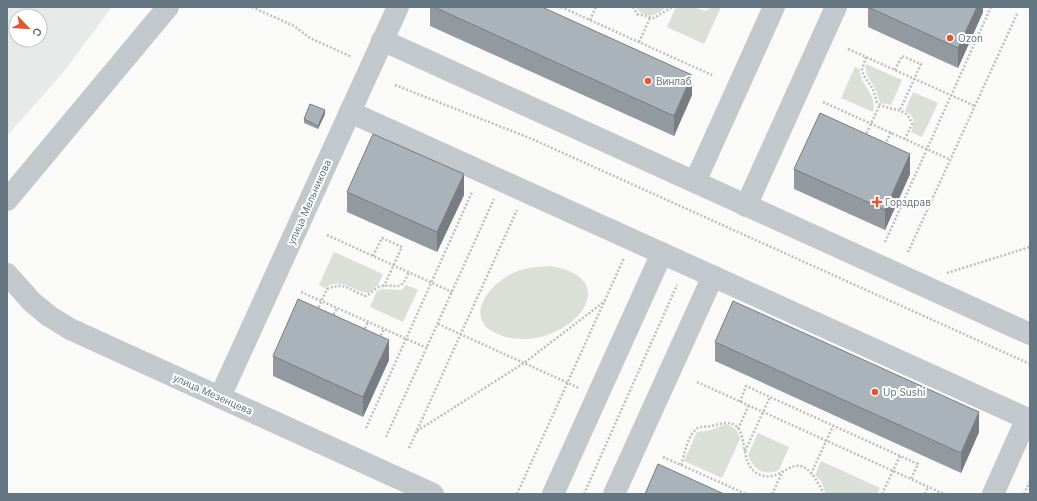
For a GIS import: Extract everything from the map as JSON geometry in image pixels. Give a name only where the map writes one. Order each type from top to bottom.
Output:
[{"type":"street","points":[[7,200],[168,7]]},
{"type":"street","name":"улица Мельникова","points":[[220,398],[398,7]]},
{"type":"street","points":[[695,182],[774,7]]},
{"type":"street","points":[[746,206],[836,7]]},
{"type":"street","points":[[382,40],[1030,334]]},
{"type":"street","points":[[350,112],[1028,419],[993,494]]},
{"type":"street","points":[[553,494],[662,253]]},
{"type":"street","name":"улица Мезенцева","points":[[7,274],[32,302],[70,329],[433,494]]},
{"type":"street","points":[[614,494],[713,276]]},
{"type":"path","points":[[252,7],[294,26],[310,38],[353,57]]},
{"type":"path","points":[[561,7],[712,75]]},
{"type":"path","points":[[590,20],[596,7]]},
{"type":"path","points":[[633,7],[637,14],[650,18],[654,18],[672,7]]},
{"type":"path","points":[[701,7],[710,7]]},
{"type":"path","points":[[885,242],[991,7]]},
{"type":"path","points":[[908,252],[1017,14]]},
{"type":"path","points":[[639,42],[650,18]]},
{"type":"path","points":[[848,49],[975,106]]},
{"type":"path","points":[[895,70],[902,56],[921,64],[900,110]]},
{"type":"path","points":[[866,57],[862,70],[880,104],[900,110],[910,118],[912,124],[905,139]]},
{"type":"path","points":[[395,85],[532,139],[1030,364]]},
{"type":"path","points":[[823,102],[951,160]]},
{"type":"path","points":[[864,140],[880,104]]},
{"type":"path","points":[[883,148],[891,132]]},
{"type":"path","points":[[366,428],[472,192]]},
{"type":"path","points":[[386,437],[495,198]]},
{"type":"path","points":[[409,448],[518,208]]},
{"type":"path","points":[[327,235],[452,292]]},
{"type":"path","points":[[373,256],[382,238],[402,247],[384,286]]},
{"type":"path","points":[[916,283],[1030,246]]},
{"type":"path","points":[[517,494],[625,256]]},
{"type":"path","points":[[316,314],[327,289],[336,285],[344,286],[358,294],[366,296],[372,294],[376,288],[384,286],[398,287],[404,284],[409,272]]},
{"type":"path","points":[[584,494],[677,285]]},
{"type":"path","points":[[301,292],[427,348]]},
{"type":"path","points":[[878,295],[884,293]]},
{"type":"path","points":[[416,432],[524,363],[605,301]]},
{"type":"path","points":[[331,321],[337,308]]},
{"type":"path","points":[[362,334],[368,322]]},
{"type":"path","points":[[438,324],[585,391]]},
{"type":"path","points":[[378,342],[384,329]]},
{"type":"path","points":[[697,382],[944,494]]},
{"type":"path","points":[[740,402],[746,386],[918,464],[911,479]]},
{"type":"path","points":[[745,452],[770,397]]},
{"type":"path","points":[[738,429],[748,406]]},
{"type":"path","points":[[681,465],[694,431],[700,427],[710,427],[725,422],[730,422],[742,434],[745,452],[753,470],[760,475],[772,476],[795,465],[802,466],[811,474],[824,494]]},
{"type":"path","points":[[811,474],[833,426]]},
{"type":"path","points":[[882,494],[900,456]]},
{"type":"path","points":[[663,457],[746,494]]},
{"type":"path","points":[[772,494],[783,470]]},
{"type":"path","points":[[1024,494],[1030,481]]},
{"type":"path","points":[[925,494],[928,487]]},
{"type":"shaded area","points":[[7,7],[112,7],[62,74],[7,136]]},
{"type":"shaded area","points":[[636,7],[666,7],[658,13],[646,15],[642,14]]},
{"type":"shaded area","points":[[676,7],[693,7],[705,11],[713,7],[721,7],[704,44],[667,27]]},
{"type":"shaded area","points":[[866,64],[902,80],[891,105],[880,102],[868,76]]},
{"type":"shaded area","points":[[855,67],[860,69],[862,79],[873,99],[873,112],[841,98]]},
{"type":"shaded area","points":[[913,92],[938,103],[922,137],[911,132],[913,120],[911,115],[905,111]]},
{"type":"shaded area","points":[[334,252],[383,274],[378,285],[369,293],[342,284],[331,285],[325,288],[319,285]]},
{"type":"shaded area","points":[[550,266],[574,274],[586,285],[587,299],[580,313],[566,326],[547,335],[526,339],[503,336],[491,331],[483,324],[480,315],[481,307],[491,289],[500,281],[509,275],[524,269]]},
{"type":"shaded area","points":[[406,285],[418,290],[403,322],[370,307],[377,291],[383,289],[402,290]]},
{"type":"shaded area","points":[[726,424],[735,429],[740,439],[722,478],[684,461],[697,432],[711,430]]},
{"type":"shaded area","points":[[758,433],[789,447],[779,470],[768,473],[764,472],[756,468],[750,460],[748,455]]},
{"type":"shaded area","points":[[821,461],[880,488],[877,494],[826,494],[821,481],[815,475]]},
{"type":"building","points":[[434,7],[542,7],[692,75],[674,116]]},
{"type":"building","points":[[868,7],[977,7],[958,48]]},
{"type":"building","points":[[310,104],[325,110],[318,126],[304,119]]},
{"type":"building","points":[[820,113],[910,154],[885,210],[794,169]]},
{"type":"building","points":[[373,134],[464,174],[437,232],[347,192]]},
{"type":"building","points":[[298,299],[389,340],[363,397],[273,356]]},
{"type":"building","points":[[733,301],[979,412],[961,453],[715,342]]},
{"type":"building","points":[[658,464],[724,494],[645,494]]},
{"type":"place","name":"Ozon","points":[[950,38]]},
{"type":"place","name":"Винлаб","points":[[648,81]]},
{"type":"place","name":"Горздрав","points":[[877,202]]},
{"type":"place","name":"Up Sushi","points":[[875,392]]}]
